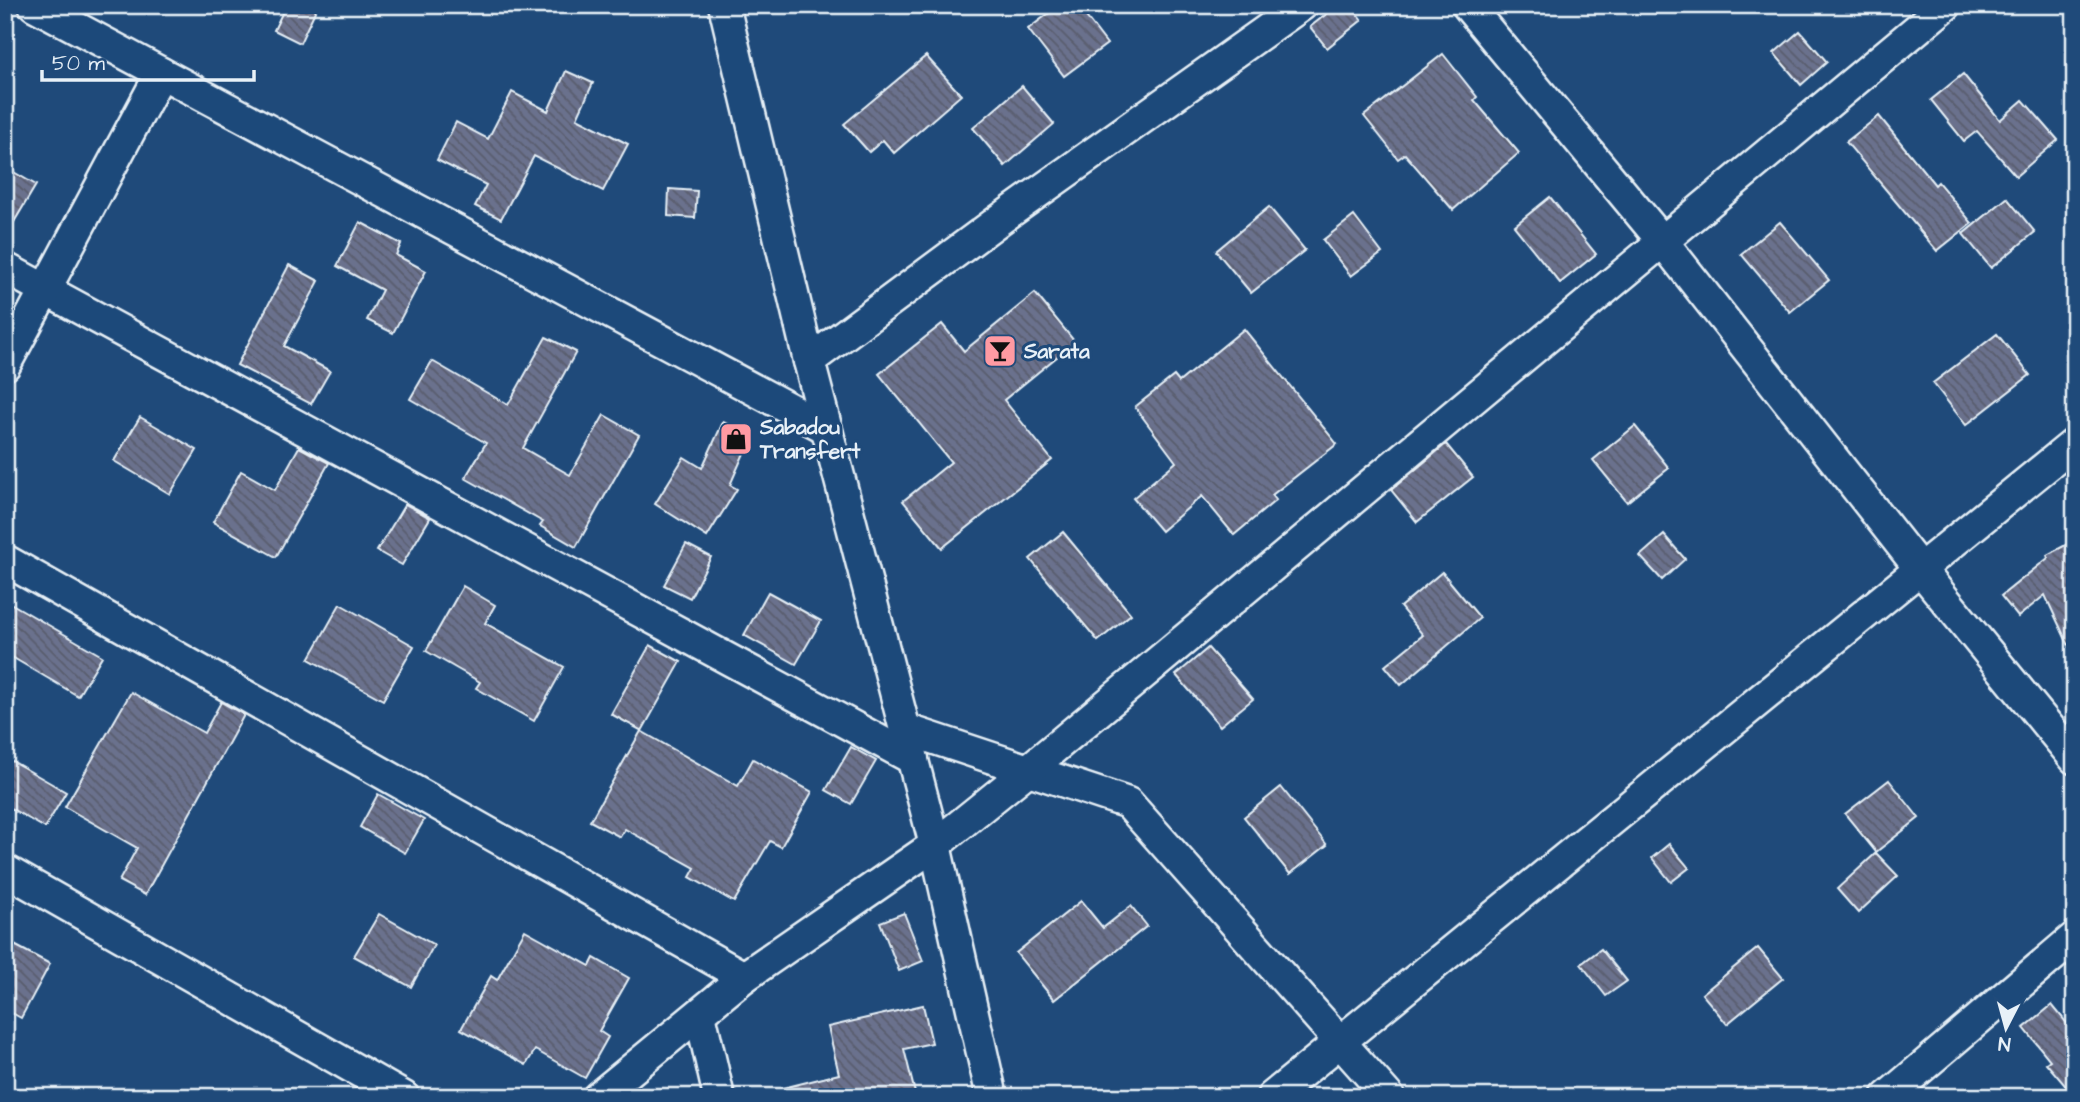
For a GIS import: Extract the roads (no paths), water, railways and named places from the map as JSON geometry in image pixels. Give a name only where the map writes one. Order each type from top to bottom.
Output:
[{"type":"street","points":[[34,5],[826,428]]},
{"type":"street","points":[[724,5],[809,361],[935,845],[992,1097]]},
{"type":"street","points":[[809,361],[1002,218],[1302,5]]},
{"type":"street","points":[[1467,5],[1664,243],[1920,569],[2075,760]]},
{"type":"street","points":[[598,1097],[744,977],[935,845],[1028,770],[1664,243],[1946,5]]},
{"type":"street","points":[[5,365],[161,73]]},
{"type":"street","points":[[5,268],[913,758]]},
{"type":"street","points":[[1272,1097],[2075,443]]},
{"type":"street","points":[[5,560],[744,977]]},
{"type":"street","points":[[905,729],[1128,803],[1389,1097]]},
{"type":"street","points":[[5,870],[404,1097]]},
{"type":"street","points":[[1887,1097],[2075,937]]},
{"type":"street","points":[[700,1014],[719,1097]]},
{"type":"place","name":"Sarata","points":[[1000,351]]},
{"type":"place","name":"Sabadou Transfert","points":[[736,439]]}]
